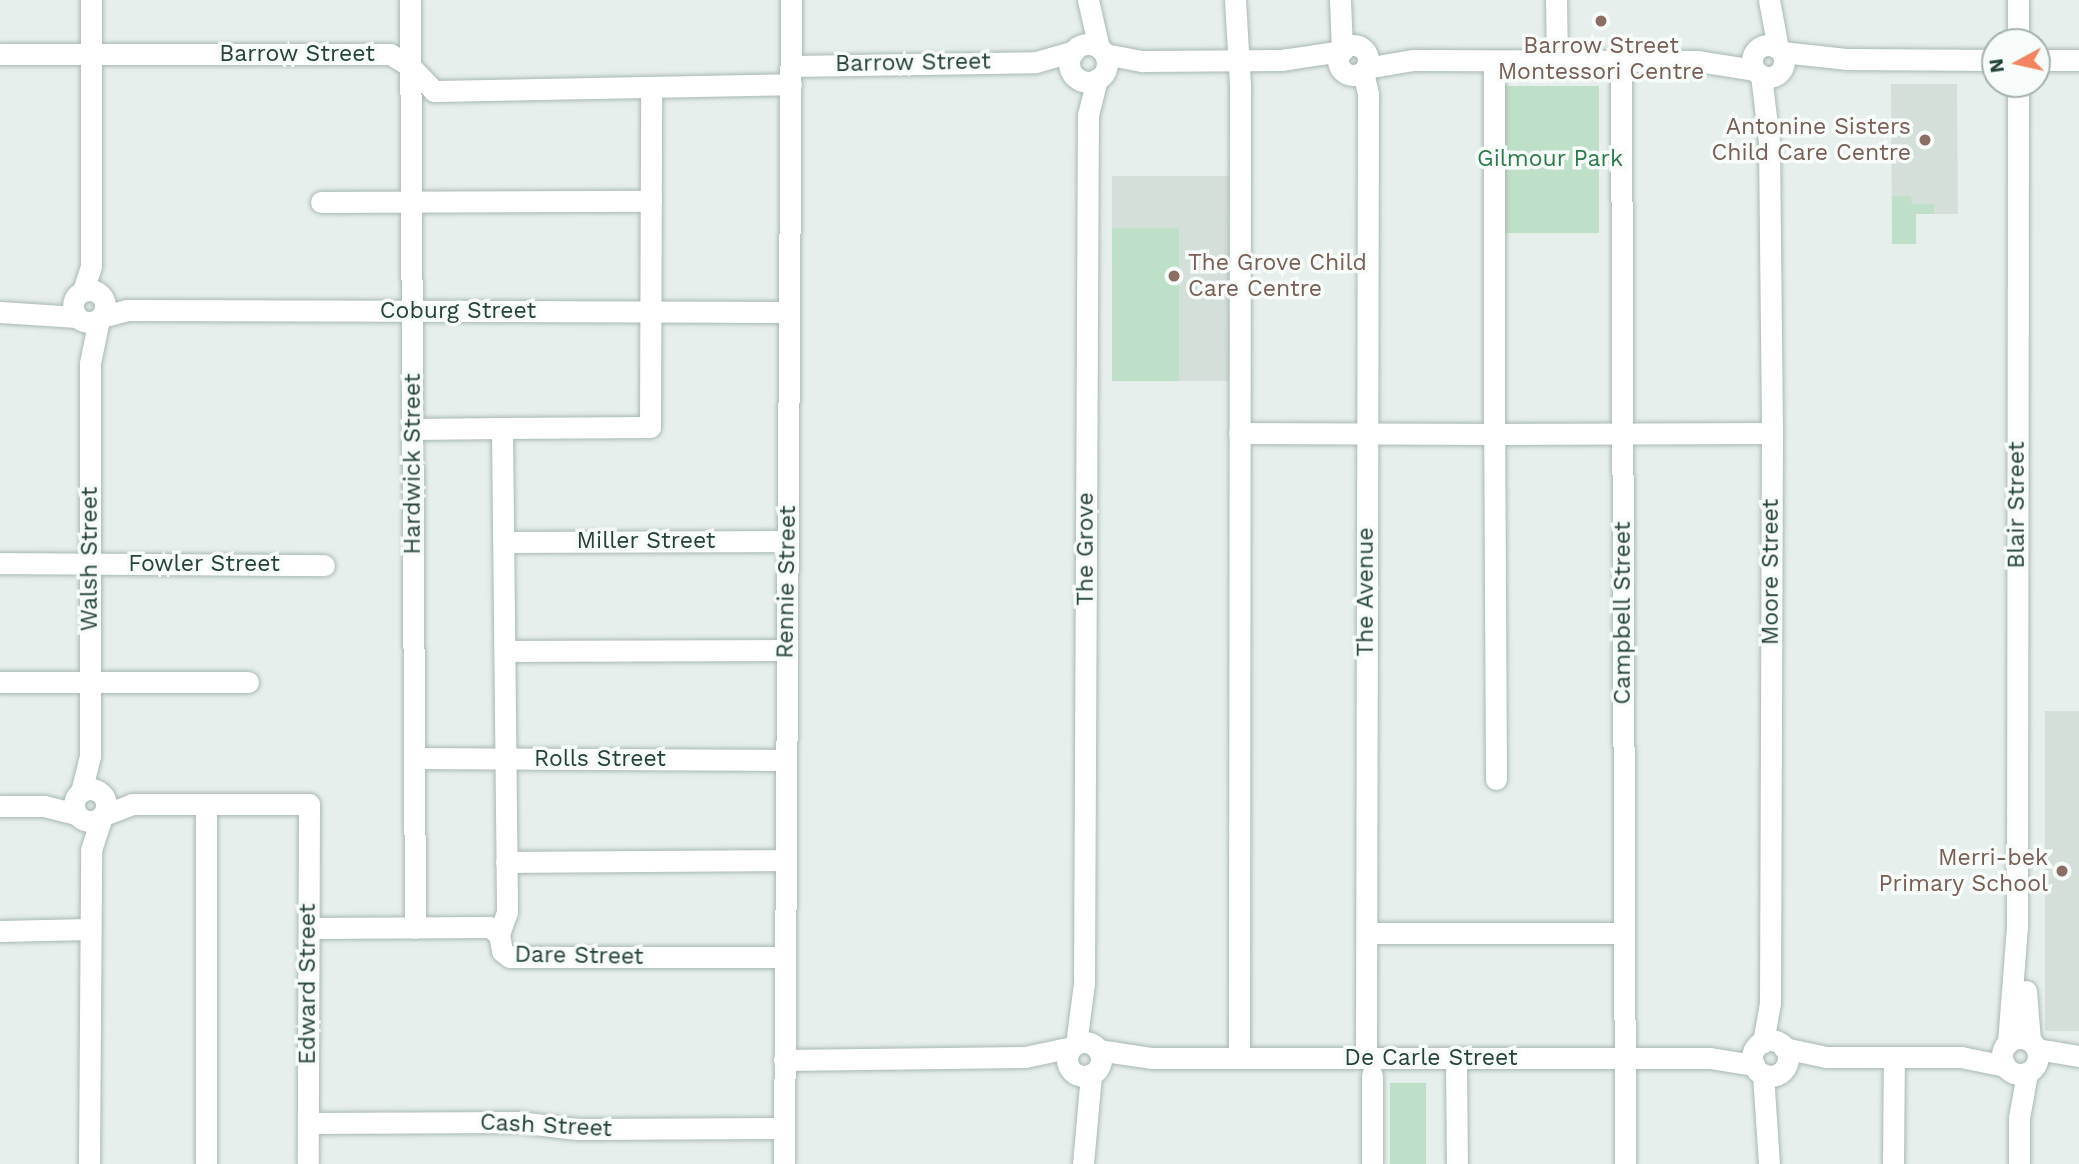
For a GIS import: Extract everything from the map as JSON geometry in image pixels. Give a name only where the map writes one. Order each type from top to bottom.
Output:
[{"type":"street","name":"Walsh Street","points":[[89,1164],[91,850],[85,800],[90,755],[91,682],[91,0]]},
{"type":"street","name":"Hardwick Street","points":[[410,0],[415,928]]},
{"type":"street","name":"Rennie Street","points":[[784,1164],[791,0]]},
{"type":"street","points":[[1235,0],[1239,433],[1239,1058]]},
{"type":"street","name":"The Avenue","points":[[1343,0],[1365,127],[1367,933],[1372,1164]]},
{"type":"street","points":[[1556,0],[1557,62]]},
{"type":"street","name":"Moore Street","points":[[1768,0],[1772,433],[1769,1164]]},
{"type":"street","points":[[2018,0],[2018,28]]},
{"type":"street","points":[[1088,4],[1088,62]]},
{"type":"street","name":"Barrow Street","points":[[0,54],[390,54],[410,66],[434,91],[651,90],[791,75],[1036,62],[1981,60]]},
{"type":"street","points":[[2051,60],[2079,60]]},
{"type":"street","points":[[1494,61],[1496,779]]},
{"type":"street","name":"The Grove","points":[[1083,1164],[1088,62]]},
{"type":"street","name":"Campbell Street","points":[[1621,62],[1626,1164]]},
{"type":"street","points":[[412,429],[650,427],[651,90]]},
{"type":"street","name":"Blair Street","points":[[2018,98],[2017,927],[2026,967],[2020,1056],[2019,1164]]},
{"type":"street","points":[[321,202],[651,201]]},
{"type":"street","points":[[0,312],[43,312],[90,306]]},
{"type":"street","name":"Coburg Street","points":[[90,306],[127,310],[788,312]]},
{"type":"street","points":[[499,934],[507,912],[502,428]]},
{"type":"street","points":[[1239,433],[1772,433]]},
{"type":"street","name":"Miller Street","points":[[504,542],[788,541]]},
{"type":"street","name":"Fowler Street","points":[[0,563],[324,565]]},
{"type":"street","points":[[505,651],[786,650]]},
{"type":"street","points":[[0,682],[248,682]]},
{"type":"street","name":"Rolls Street","points":[[415,758],[785,760]]},
{"type":"street","points":[[85,800],[87,822],[132,804]]},
{"type":"street","points":[[0,806],[44,806],[85,800],[132,804],[206,804],[205,1164]]},
{"type":"street","name":"Edward Street","points":[[206,804],[309,804],[309,1164]]},
{"type":"street","name":"Walsh Street","points":[[91,850],[103,816]]},
{"type":"street","points":[[506,862],[785,860]]},
{"type":"street","name":"Dare Street","points":[[309,928],[489,927],[499,934],[502,951],[510,957],[785,957]]},
{"type":"street","points":[[0,931],[90,929]]},
{"type":"street","points":[[1367,933],[1624,933]]},
{"type":"street","points":[[1893,1164],[1894,1056]]},
{"type":"street","name":"De Carle Street","points":[[784,1060],[1239,1058],[1369,1066],[1456,1058],[2076,1056]]},
{"type":"street","points":[[1456,1058],[1457,1164]]},
{"type":"street","name":"Cash Street","points":[[308,1123],[518,1122],[577,1129],[784,1128]]},
{"type":"shaded area","name":"Antonine Sisters Child Care Centre","points":[[1891,84],[1957,84],[1958,214],[1916,214],[1916,244],[1892,244]]},
{"type":"shaded area","name":"The Grove Child Care Centre","points":[[1112,176],[1236,176],[1236,381],[1112,381]]},
{"type":"shaded area","name":"Merri-bek Primary School","points":[[2045,711],[2079,711],[2079,1031],[2045,1031]]},
{"type":"green space","name":"Gilmour Park","points":[[1499,86],[1599,86],[1599,233],[1499,233]]},
{"type":"green space","points":[[1892,196],[1911,196],[1912,204],[1934,204],[1934,214],[1916,214],[1916,244],[1892,244]]},
{"type":"green space","points":[[1112,228],[1179,228],[1179,381],[1112,381]]},
{"type":"green space","points":[[1390,1083],[1426,1083],[1426,1164],[1390,1164]]},
{"type":"place","name":"Barrow Street Montessori Centre","points":[[1601,21]]},
{"type":"place","name":"Antonine Sisters Child Care Centre","points":[[1925,140]]},
{"type":"place","name":"The Grove Child Care Centre","points":[[1174,276]]},
{"type":"place","name":"Merri-bek Primary School","points":[[2062,871]]}]
